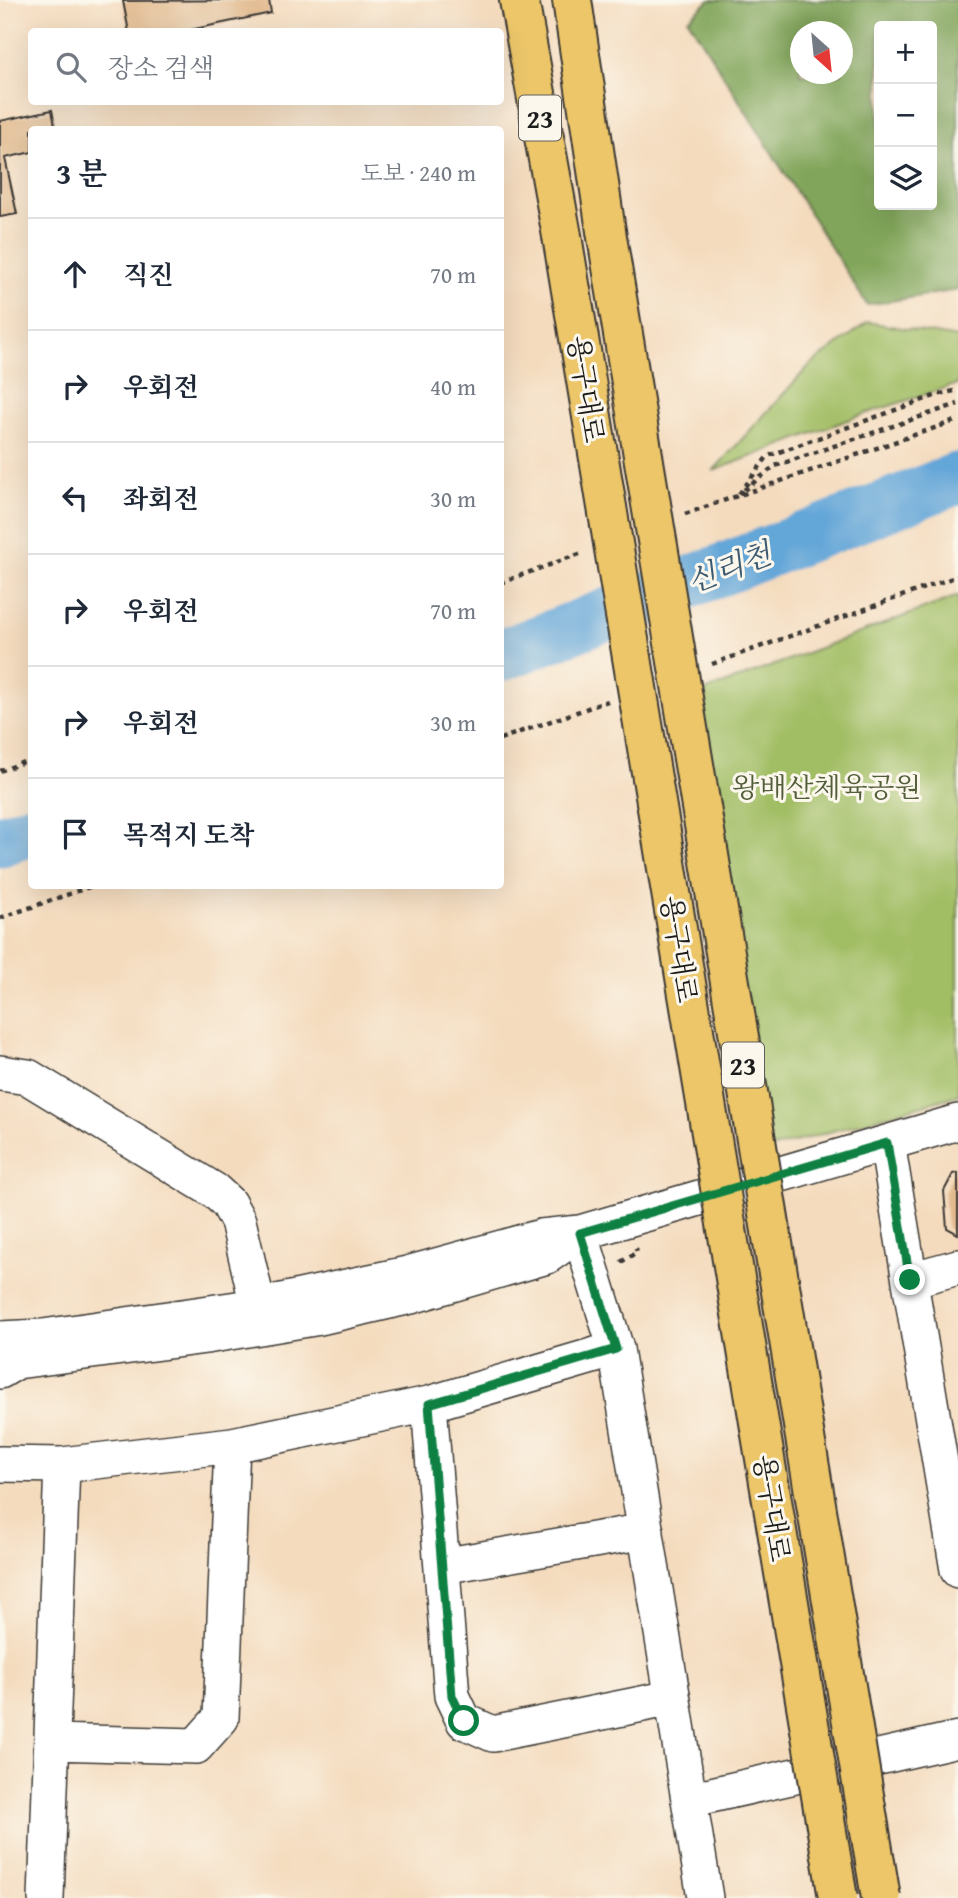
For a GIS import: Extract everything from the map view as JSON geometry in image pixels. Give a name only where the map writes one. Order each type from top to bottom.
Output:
[{"type":"highway","name":"용구대로","points":[[519,0],[562,236],[838,1898]]},
{"type":"highway","name":"용구대로","points":[[572,0],[606,232],[881,1898]]},
{"type":"street","points":[[0,1073],[28,1077],[215,1191],[228,1203],[237,1221],[258,1306]]},
{"type":"street","points":[[0,1339],[43,1337],[258,1306],[407,1274],[541,1237],[580,1233],[958,1122]]},
{"type":"street","points":[[887,1143],[910,1280],[947,1432],[958,1570]]},
{"type":"street","points":[[580,1233],[616,1349],[705,1898]]},
{"type":"street","points":[[0,1371],[17,1361],[206,1336],[320,1317],[411,1296],[547,1256],[580,1233]]},
{"type":"street","points":[[910,1280],[958,1267]]},
{"type":"street","points":[[0,1464],[62,1465],[232,1445],[429,1404],[616,1349]]},
{"type":"street","points":[[429,1404],[452,1696],[464,1721],[493,1734],[672,1698]]},
{"type":"street","points":[[52,1742],[196,1746],[221,1718],[232,1445]]},
{"type":"street","points":[[46,1898],[62,1465]]},
{"type":"street","points":[[442,1566],[646,1531]]},
{"type":"street","points":[[689,1800],[958,1740]]},
{"type":"path","points":[[738,495],[768,456],[937,395],[958,390]]},
{"type":"path","points":[[738,495],[775,466],[958,404]]},
{"type":"path","points":[[676,518],[958,420]]},
{"type":"path","points":[[504,582],[588,551]]},
{"type":"path","points":[[710,665],[958,576]]},
{"type":"path","points":[[504,738],[618,697]]},
{"type":"path","points":[[0,771],[28,760]]},
{"type":"path","points":[[0,918],[83,889]]},
{"type":"path","points":[[616,1267],[637,1252]]},
{"type":"green space","points":[[710,0],[958,0],[958,290],[867,305],[688,19]]},
{"type":"green space","points":[[868,322],[958,338],[958,384],[858,416],[713,471],[809,366]]},
{"type":"green space","name":"왕배산체육공원","points":[[958,596],[958,1095],[767,1150],[676,702]]},
{"type":"building","points":[[269,0],[271,13],[199,28],[128,28],[123,1]]},
{"type":"building","points":[[52,110],[55,126],[28,126],[28,153],[5,158],[17,214],[0,217],[0,121]]},
{"type":"building","points":[[958,1173],[958,1234],[947,1228],[944,1191],[953,1174]]},
{"type":"waterway","name":"신리천","points":[[504,654],[958,478]]},
{"type":"waterway","name":"신리천","points":[[0,841],[28,831]]},
{"type":"route","points":[[464,1721],[452,1696],[429,1404],[616,1349],[580,1233],[887,1143],[910,1280]]}]
